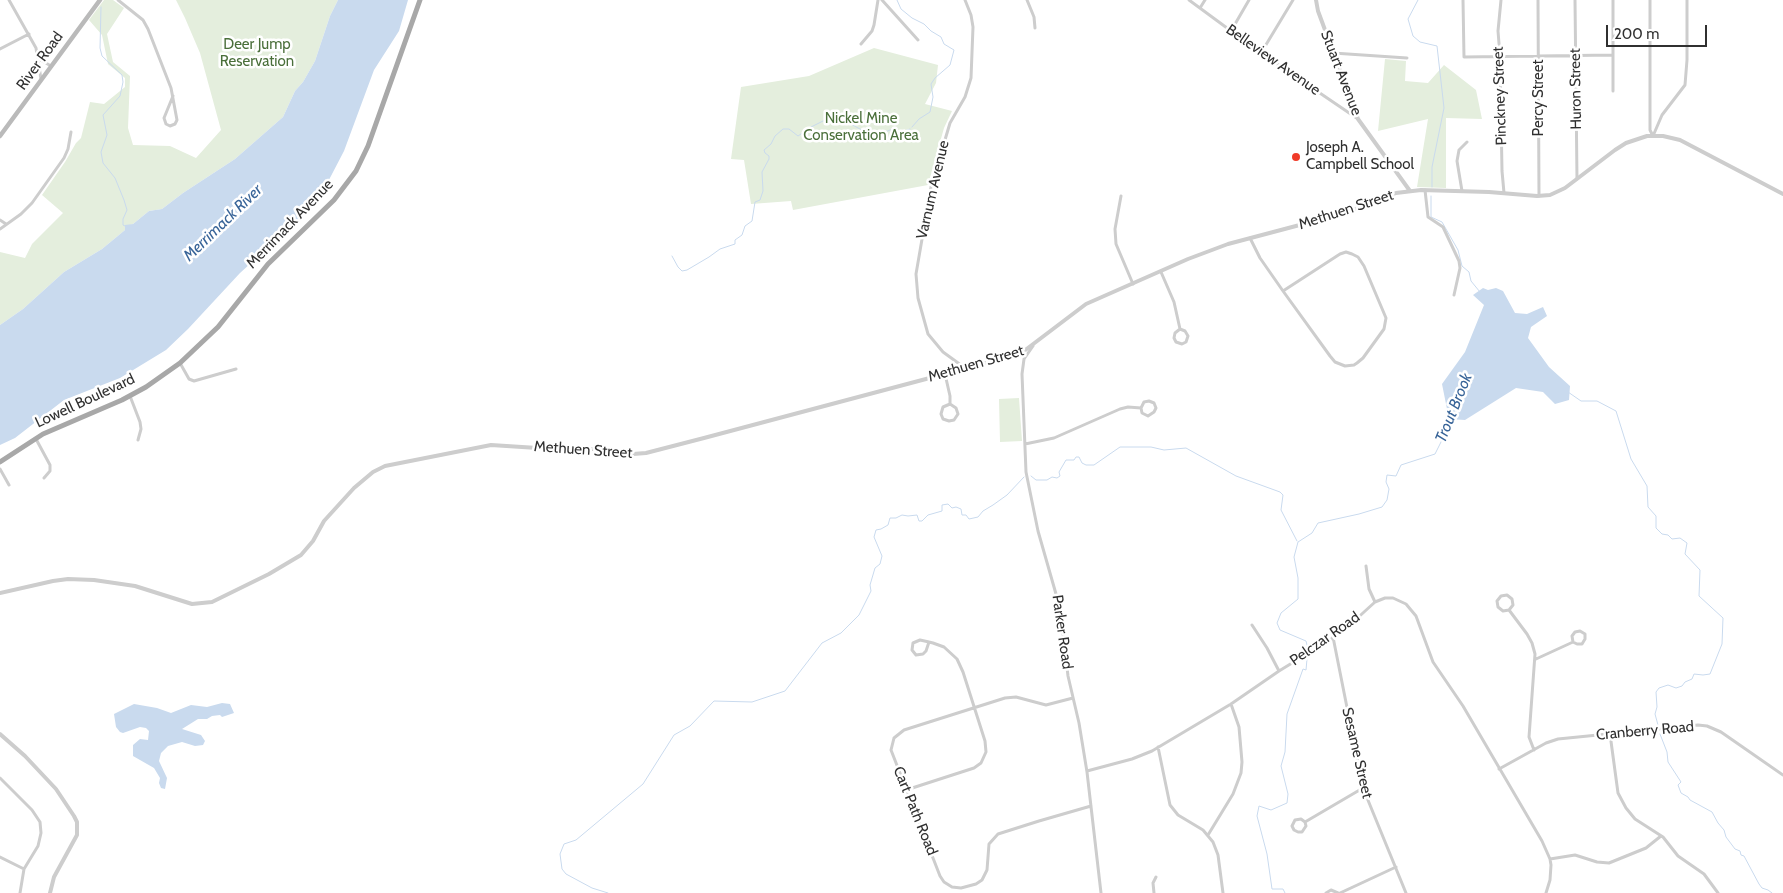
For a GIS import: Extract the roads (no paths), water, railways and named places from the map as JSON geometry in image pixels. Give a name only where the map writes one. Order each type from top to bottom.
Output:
[{"type":"main road","name":"River Road","points":[[0,136],[100,0]]},
{"type":"main road","name":"Merrimack Avenue","points":[[180,363],[218,327],[264,268],[327,207],[352,176],[372,137],[420,0]]},
{"type":"main road","name":"Lowell Boulevard","points":[[0,462],[35,438],[130,396],[180,363]]},
{"type":"street","points":[[9,0],[36,48],[41,80]]},
{"type":"street","points":[[118,0],[146,24],[173,96],[177,120],[175,124],[170,126],[165,122],[164,118],[173,96]]},
{"type":"street","points":[[861,44],[872,31],[878,0]]},
{"type":"street","points":[[882,0],[918,40]]},
{"type":"street","name":"Varnum Avenue","points":[[964,0],[971,16],[973,27],[971,78],[965,97],[950,123],[931,187],[916,274],[918,298],[928,334],[943,352],[965,368]]},
{"type":"street","points":[[1026,0],[1034,17],[1035,28]]},
{"type":"street","name":"Belleview Avenue","points":[[1189,0],[1261,53],[1358,119]]},
{"type":"street","points":[[1200,8],[1205,0]]},
{"type":"street","points":[[1231,31],[1249,0]]},
{"type":"street","points":[[1261,53],[1293,0]]},
{"type":"street","name":"Stuart Avenue","points":[[1316,0],[1318,11],[1358,119],[1410,190]]},
{"type":"street","points":[[1463,0],[1464,57],[1613,55]]},
{"type":"street","name":"Pinckney Street","points":[[1501,0],[1498,31],[1504,193]]},
{"type":"street","name":"Percy Street","points":[[1538,0],[1540,196]]},
{"type":"street","name":"Huron Street","points":[[1575,0],[1577,179]]},
{"type":"street","points":[[1613,0],[1614,91]]},
{"type":"street","points":[[1650,0],[1650,130],[1653,136]]},
{"type":"street","points":[[1653,136],[1662,115],[1682,92],[1686,82],[1686,0]]},
{"type":"street","points":[[0,49],[29,34]]},
{"type":"street","points":[[1333,53],[1407,58]]},
{"type":"street","points":[[39,59],[51,66]]},
{"type":"street","points":[[0,229],[29,207],[67,152],[71,132]]},
{"type":"street","name":"Methuen Street","points":[[0,593],[53,581],[74,580],[126,584],[192,604],[204,604],[236,591],[285,566],[301,554],[308,548],[324,521],[354,488],[373,472],[388,465],[432,458],[491,445],[553,449],[598,449],[628,454],[646,452],[945,374],[1020,354],[1086,304],[1216,247],[1345,213],[1382,198],[1410,190],[1550,195],[1560,191],[1577,179],[1601,159],[1636,139],[1653,136],[1670,137],[1680,140],[1783,194]]},
{"type":"street","points":[[1462,191],[1457,161],[1459,150],[1467,142]]},
{"type":"street","points":[[1425,190],[1428,217],[1443,227],[1459,261],[1454,295]]},
{"type":"street","points":[[1121,196],[1115,229],[1116,244],[1133,284]]},
{"type":"street","points":[[0,220],[6,224]]},
{"type":"street","points":[[1250,238],[1256,252],[1283,291],[1330,356],[1340,364],[1354,366],[1360,361],[1384,329],[1386,318],[1364,266],[1358,257],[1352,254],[1346,252],[1340,254],[1283,291]]},
{"type":"street","points":[[1161,272],[1174,302],[1180,329]]},
{"type":"street","points":[[1180,329],[1185,331],[1188,336],[1187,341],[1182,344],[1176,342],[1174,337],[1180,329]]},
{"type":"street","name":"Parker Road","points":[[1033,346],[1024,358],[1022,367],[1029,492],[1038,531],[1059,601],[1067,667],[1087,771],[1101,893]]},
{"type":"street","points":[[180,363],[190,379],[194,381],[236,369]]},
{"type":"street","points":[[945,374],[950,404]]},
{"type":"street","points":[[130,396],[140,422],[141,429],[138,440]]},
{"type":"street","points":[[1149,401],[1154,403],[1156,408],[1148,416],[1144,414],[1141,408],[1142,404],[1149,401]]},
{"type":"street","points":[[950,404],[956,408],[958,414],[955,419],[949,421],[942,418],[941,412],[945,406],[950,404]]},
{"type":"street","points":[[1025,444],[1054,438],[1120,409],[1141,408]]},
{"type":"street","points":[[35,438],[50,465],[50,471],[44,478]]},
{"type":"street","points":[[0,469],[9,485]]},
{"type":"street","points":[[1366,566],[1369,589],[1375,602]]},
{"type":"street","points":[[1507,595],[1512,598],[1513,605],[1510,610],[1503,611],[1498,607],[1497,601],[1500,596],[1507,595]]},
{"type":"street","name":"Pelczar Road","points":[[1087,771],[1139,757],[1158,747],[1231,704],[1333,637],[1352,624],[1375,602],[1385,598],[1393,598],[1406,604],[1413,612],[1434,662],[1463,706],[1542,841],[1550,859],[1550,880],[1546,893]]},
{"type":"street","points":[[1510,610],[1532,643],[1536,659],[1529,737],[1534,750]]},
{"type":"street","points":[[1252,625],[1279,671]]},
{"type":"street","points":[[1536,659],[1573,642],[1582,644],[1585,634],[1580,631],[1575,632],[1572,636],[1573,642]]},
{"type":"street","name":"Sesame Street","points":[[1333,637],[1363,788],[1406,893]]},
{"type":"street","points":[[906,790],[970,770],[981,763],[985,756],[986,745],[961,667],[957,660],[947,649],[929,642],[916,641],[912,646],[912,650],[916,655],[923,654],[929,642]]},
{"type":"street","name":"Cart Path Road","points":[[1073,698],[1042,705],[1012,697],[973,708],[907,729],[896,736],[892,744],[892,750],[942,879],[949,886],[958,888],[976,884],[984,878],[987,870],[988,846],[998,834],[1091,806]]},
{"type":"street","points":[[1208,835],[1236,787],[1241,773],[1240,732],[1237,717],[1231,704]]},
{"type":"street","name":"Cranberry Road","points":[[1499,769],[1558,739],[1688,726],[1707,726],[1725,735],[1783,775]]},
{"type":"street","points":[[0,734],[25,756],[56,789],[76,822],[77,835],[54,877],[50,893]]},
{"type":"street","points":[[1610,734],[1617,788],[1622,804],[1635,819],[1661,836],[1678,856],[1708,877],[1718,893]]},
{"type":"street","points":[[1158,747],[1170,805],[1178,815],[1208,835],[1217,850],[1223,893]]},
{"type":"street","points":[[0,778],[32,810],[40,822],[41,833],[38,846],[24,869],[20,893]]},
{"type":"street","points":[[1305,822],[1363,788]]},
{"type":"street","points":[[1297,819],[1305,822],[1306,826],[1302,832],[1292,828],[1292,824],[1297,819]]},
{"type":"street","points":[[1550,859],[1575,856],[1597,862],[1610,863],[1646,848],[1661,836]]},
{"type":"street","points":[[0,857],[24,869]]},
{"type":"street","points":[[1326,893],[1331,890],[1339,893],[1396,868]]},
{"type":"street","points":[[1154,893],[1156,877]]},
{"type":"water","name":"Merrimack River","points":[[338,0],[408,0],[399,31],[374,70],[344,151],[319,199],[240,273],[166,350],[120,378],[64,400],[15,438],[0,445],[0,325],[23,309],[64,272],[102,249],[125,230],[125,225],[133,224],[149,211],[162,209],[235,159],[283,117],[295,91],[303,82],[315,61],[330,16]]},
{"type":"water","points":[[1483,288],[1488,290],[1496,288],[1503,291],[1515,313],[1527,314],[1543,307],[1547,316],[1531,327],[1528,338],[1549,367],[1570,386],[1569,400],[1555,404],[1543,392],[1516,388],[1465,420],[1449,419],[1442,384],[1465,352],[1484,305],[1473,295]]},
{"type":"water","points":[[222,703],[230,704],[234,713],[222,717],[220,715],[207,719],[198,719],[182,729],[201,735],[205,741],[203,745],[195,746],[182,742],[168,746],[161,753],[159,761],[167,778],[165,789],[161,788],[160,778],[154,768],[133,756],[133,745],[140,739],[148,740],[149,731],[146,728],[140,727],[123,733],[116,727],[114,714],[134,704],[157,708],[171,713],[191,705],[207,707]]},
{"type":"waterway","points":[[897,0],[901,9],[941,37],[944,44],[954,50],[950,65],[931,84],[933,97],[930,112],[919,119],[912,127]]},
{"type":"waterway","points":[[1418,0],[1408,19],[1413,36],[1420,42],[1437,46],[1444,108],[1432,167],[1432,187]]},
{"type":"waterway","points":[[101,7],[100,48],[102,56],[122,75],[123,82],[120,96],[103,115],[107,135],[101,152],[103,163],[115,178],[124,200],[127,210],[123,219],[123,225],[125,226]]},
{"type":"waterway","points":[[672,256],[682,271],[687,270],[720,249],[735,244],[735,240],[742,235],[745,226],[752,221],[755,202],[760,200],[763,191],[762,172],[769,159],[764,150],[783,129],[789,129],[798,136],[827,119],[840,118],[869,134],[910,129]]},
{"type":"waterway","points":[[1431,196],[1431,217],[1442,222],[1458,250],[1462,266],[1469,272],[1471,281],[1480,292]]},
{"type":"waterway","points":[[1568,392],[1581,401],[1597,401],[1616,411],[1631,459],[1647,486],[1648,507],[1656,516],[1656,528],[1662,534],[1668,535],[1672,539],[1680,538],[1687,543],[1685,554],[1700,570],[1699,596],[1723,618],[1722,644],[1710,674],[1694,674],[1692,679],[1685,682],[1682,686],[1676,688],[1668,685],[1659,688],[1656,692],[1657,707],[1655,714],[1658,725]]},
{"type":"waterway","name":"Trout Brook","points":[[1308,649],[1306,641],[1280,630],[1277,623],[1281,613],[1298,599],[1298,578],[1294,557],[1298,542],[1312,533],[1318,523],[1382,507],[1387,500],[1389,489],[1386,482],[1387,475],[1396,476],[1401,465],[1435,454],[1452,420]]},
{"type":"waterway","points":[[1031,476],[1036,480],[1057,478],[1060,476],[1059,472],[1066,460],[1074,460],[1076,457],[1079,457],[1082,463],[1094,465],[1120,447],[1151,447],[1164,450],[1186,448],[1236,476],[1280,492],[1283,495],[1281,510],[1297,541]]},
{"type":"waterway","points":[[608,893],[592,888],[566,874],[562,869],[560,854],[564,844],[576,840],[643,784],[674,735],[690,726],[714,701],[752,702],[785,691],[822,643],[841,633],[859,615],[871,591],[870,585],[875,568],[880,564],[882,556],[874,537],[876,530],[888,525],[890,518],[902,515],[917,515],[919,521],[922,521],[928,515],[942,511],[942,505],[948,504],[952,508],[961,509],[962,515],[966,515],[969,519],[978,517],[983,511],[1007,495],[1024,477]]},
{"type":"waterway","name":"Trout Brook","points":[[1285,893],[1283,889],[1272,889],[1267,854],[1257,816],[1259,806],[1271,810],[1287,803],[1288,794],[1281,766],[1285,752],[1287,714],[1303,669],[1306,670],[1307,659]]},
{"type":"waterway","points":[[1660,734],[1667,752],[1668,762],[1681,782],[1678,785],[1681,793],[1712,812],[1724,830],[1726,837],[1735,849],[1744,856],[1759,884],[1762,888],[1772,893]]},
{"type":"place","name":"Joseph A. Campbell School","points":[[1296,157]]},
{"type":"park label","name":"Deer Jump Reservation","points":[[257,54]]},
{"type":"park label","name":"Nickel Mine Conservation Area","points":[[861,128]]}]
